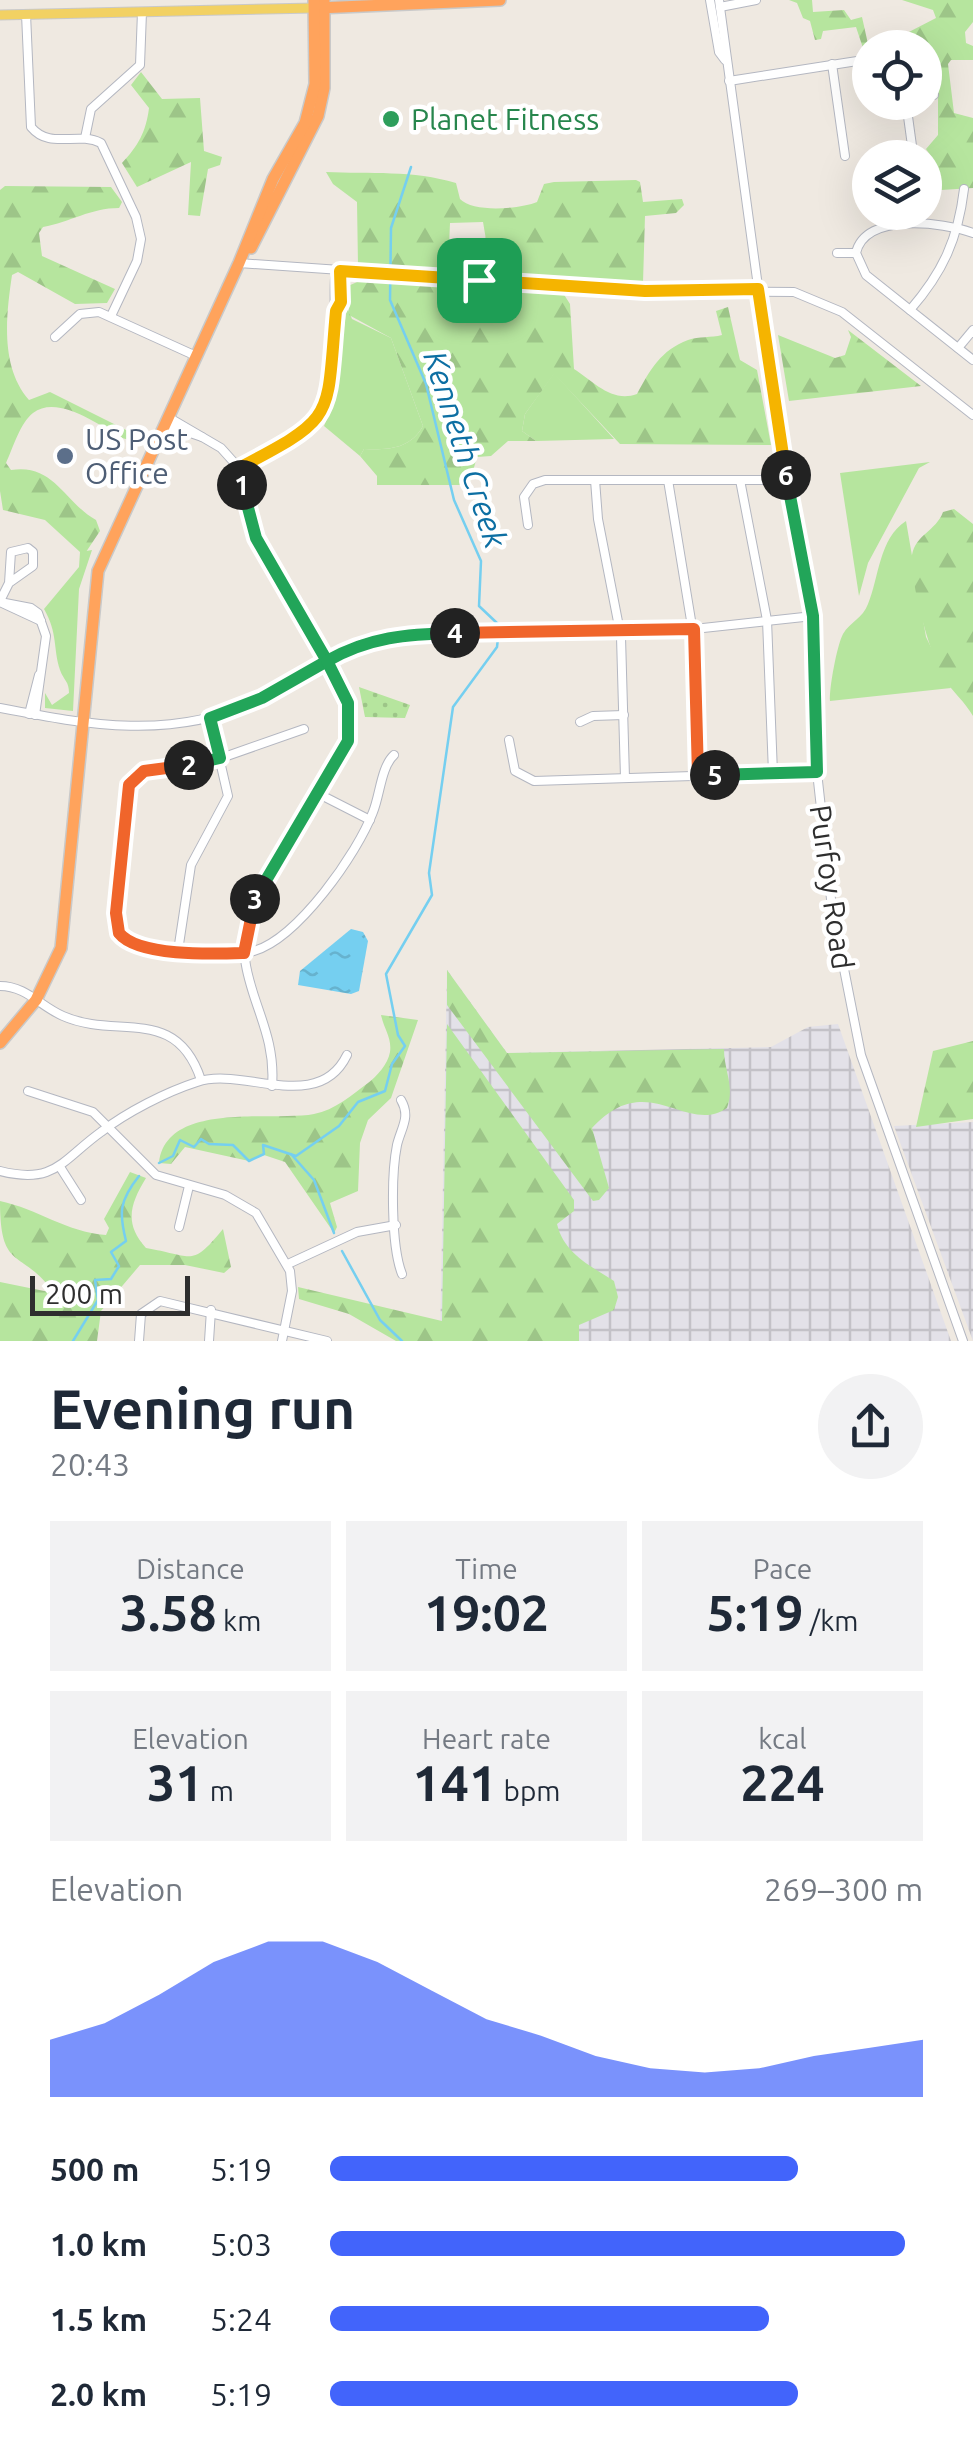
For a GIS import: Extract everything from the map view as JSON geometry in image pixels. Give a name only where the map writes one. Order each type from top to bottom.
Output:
[{"type":"highway","points":[[319,4],[500,0]]},
{"type":"highway","points":[[304,146],[314,84],[319,4]]},
{"type":"highway","points":[[239,264],[304,146],[323,98],[319,4]]},
{"type":"highway","points":[[0,1043],[36,1000],[58,957],[67,919],[98,570],[239,264],[273,179],[305,123]]},
{"type":"main road","points":[[0,15],[319,4]]},
{"type":"street","name":"Purfoy Road","points":[[710,0],[718,52],[725,60]]},
{"type":"street","points":[[719,4],[756,0]]},
{"type":"street","name":"Purfoy Road","points":[[719,4],[758,289],[813,616],[817,772],[832,908],[861,1055],[963,1341]]},
{"type":"street","points":[[85,138],[91,109],[140,65],[142,12]]},
{"type":"street","points":[[26,14],[31,127],[47,140],[96,140],[109,153],[141,232],[137,261],[111,316]]},
{"type":"street","points":[[728,81],[852,61]]},
{"type":"street","points":[[832,64],[846,156]]},
{"type":"street","points":[[910,310],[941,270],[959,228],[964,190]]},
{"type":"street","points":[[973,233],[959,228],[876,228],[861,238],[856,253],[862,272],[973,360]]},
{"type":"street","points":[[837,253],[856,253]]},
{"type":"street","points":[[239,264],[645,291],[794,292],[831,306],[973,415]]},
{"type":"street","points":[[239,468],[297,438],[320,417],[329,390],[336,311],[341,302],[340,271]]},
{"type":"street","points":[[55,337],[86,312],[111,316],[196,356]]},
{"type":"street","points":[[958,348],[973,330]]},
{"type":"street","points":[[166,421],[221,448],[239,468],[256,538],[346,696],[350,728],[344,752],[257,894],[247,922],[244,953],[248,982],[274,1052],[272,1086]]},
{"type":"street","points":[[528,525],[523,501],[533,484],[595,480],[788,480]]},
{"type":"street","points":[[595,480],[598,519],[620,630],[625,778]]},
{"type":"street","points":[[668,480],[694,629],[698,775]]},
{"type":"street","points":[[740,480],[767,620],[772,773]]},
{"type":"street","points":[[9,583],[34,566],[33,552],[28,548],[10,552],[9,583],[0,602],[40,621],[46,636],[32,714]]},
{"type":"street","points":[[0,708],[84,723],[145,728],[210,718],[262,698],[365,642],[404,634],[694,629],[813,616]]},
{"type":"street","points":[[580,722],[593,716],[624,716]]},
{"type":"street","points":[[178,951],[189,869],[227,801],[210,718]]},
{"type":"street","points":[[304,729],[220,758],[144,771],[128,790],[117,928],[132,944],[178,951],[244,953],[263,948],[329,888],[347,866],[370,820],[387,762],[394,755]]},
{"type":"street","points":[[508,740],[512,766],[523,779],[817,772]]},
{"type":"street","points":[[319,794],[370,820]]},
{"type":"street","points":[[0,986],[13,986],[72,1019],[168,1035],[194,1061],[201,1080]]},
{"type":"street","points":[[0,1172],[33,1177],[60,1167],[110,1126],[201,1080],[272,1086],[315,1082],[336,1072],[347,1055]]},
{"type":"street","points":[[28,1090],[78,1104],[110,1126],[156,1175],[244,1203],[256,1213],[288,1264],[292,1291],[282,1341]]},
{"type":"street","points":[[401,1100],[406,1118],[397,1145],[396,1259],[402,1274]]},
{"type":"street","points":[[60,1167],[81,1200]]},
{"type":"street","points":[[179,1227],[189,1186]]},
{"type":"street","points":[[288,1264],[357,1232],[396,1225]]},
{"type":"street","points":[[139,1341],[142,1314],[153,1303],[170,1301],[327,1341]]},
{"type":"street","points":[[209,1341],[211,1310]]},
{"type":"shaded area","points":[[447,970],[507,1053],[771,1047],[808,1027],[838,1024],[951,1341],[440,1341]]},
{"type":"shaded area","points":[[973,1122],[973,1341],[894,1126]]},
{"type":"green space","points":[[789,0],[812,0],[813,12],[844,10],[851,20],[862,17],[865,30],[856,27],[823,31],[821,39],[815,40],[810,21],[803,18],[797,3]]},
{"type":"green space","points":[[902,0],[973,0],[973,22],[965,32],[966,43],[973,46],[973,60],[951,60],[948,64],[954,113],[973,118],[973,188],[942,190],[942,140],[934,140],[938,135],[938,120],[942,120],[942,30],[913,30],[936,18],[933,10]]},
{"type":"green space","points":[[141,72],[162,99],[200,98],[204,151],[222,157],[220,165],[208,169],[200,216],[188,215],[191,162],[137,187],[122,163],[133,151],[148,117],[149,108],[131,85]]},
{"type":"green space","points":[[326,172],[408,174],[440,179],[456,183],[460,199],[466,203],[486,208],[537,202],[544,184],[554,182],[636,180],[640,182],[643,202],[682,199],[684,205],[676,213],[645,216],[643,283],[492,275],[483,222],[450,223],[448,269],[444,272],[358,266],[357,202],[333,184]]},
{"type":"green space","points":[[5,186],[111,187],[122,202],[119,208],[43,227],[39,233],[42,256],[115,289],[107,303],[75,304],[18,272],[12,275],[8,307],[9,357],[29,400],[50,392],[136,435],[133,441],[122,438],[79,414],[54,407],[33,413],[14,443],[6,463],[11,470],[38,472],[96,520],[100,531],[86,552],[80,552],[45,520],[3,510],[0,190]]},
{"type":"green space","points":[[364,279],[563,293],[570,304],[574,369],[619,396],[637,394],[670,349],[692,339],[722,335],[716,311],[728,307],[740,360],[757,370],[771,445],[620,444],[554,374],[525,414],[522,431],[536,441],[508,441],[491,456],[477,457],[469,485],[377,485],[377,476],[360,456],[364,449],[398,447],[423,426],[391,338],[349,315],[348,286]]},
{"type":"green space","points":[[347,307],[352,319],[391,338],[423,426],[405,444],[364,449],[360,456],[324,426],[333,404]]},
{"type":"green space","points":[[848,330],[921,386],[789,401],[778,335],[835,358],[845,355],[851,337]]},
{"type":"green space","points":[[554,373],[614,439],[536,441],[522,431],[525,414]]},
{"type":"green space","points":[[930,462],[919,468],[868,563],[859,596],[840,473]]},
{"type":"green space","points":[[954,509],[973,524],[973,716],[939,669],[922,618],[912,566],[917,543],[943,512]]},
{"type":"green space","points":[[906,521],[926,637],[951,688],[830,701],[843,634],[866,609],[890,537]]},
{"type":"green space","points":[[92,550],[79,589],[73,711],[45,708],[45,693],[52,705],[69,693],[44,609],[79,567],[80,552]]},
{"type":"green space","points":[[359,687],[410,705],[405,718],[365,717]]},
{"type":"green space","points":[[447,970],[507,1053],[724,1049],[730,1085],[727,1108],[712,1114],[696,1114],[649,1102],[631,1103],[612,1111],[592,1128],[609,1188],[599,1200],[593,1201],[447,1005]]},
{"type":"green space","points":[[381,1015],[418,1020],[391,1098],[368,1120],[360,1143],[358,1191],[330,1203],[337,1227],[334,1233],[285,1162],[264,1155],[249,1161],[185,1147],[171,1164],[159,1163],[166,1143],[180,1130],[200,1122],[314,1114],[343,1102],[387,1061],[390,1042]]},
{"type":"green space","points":[[447,1024],[574,1200],[574,1211],[557,1224],[566,1243],[580,1258],[614,1281],[618,1297],[614,1310],[579,1325],[579,1341],[396,1341],[349,1314],[299,1299],[298,1287],[442,1321]]},
{"type":"green space","points":[[973,1041],[973,1119],[916,1127],[933,1051]]},
{"type":"green space","points":[[130,1172],[146,1178],[136,1197],[132,1222],[146,1248],[190,1256],[204,1250],[223,1229],[231,1267],[224,1273],[185,1265],[140,1265],[101,1311],[97,1341],[0,1341],[0,1282],[54,1293],[8,1250],[0,1201],[78,1230],[106,1235],[109,1228],[104,1219]]},
{"type":"water","points":[[351,929],[363,932],[368,941],[359,991],[351,994],[298,985],[300,971]]},
{"type":"waterway","name":"Kenneth Creek","points":[[411,167],[391,228],[390,300],[426,384],[454,500],[481,561],[479,606],[498,624]]},
{"type":"waterway","name":"Kenneth Creek","points":[[159,1163],[173,1156],[180,1140],[194,1147],[201,1139],[209,1144],[233,1145],[249,1161],[264,1154],[263,1145],[296,1156],[339,1126],[358,1102],[385,1091],[392,1064],[405,1046],[398,1035],[386,974],[432,895],[429,873],[453,707],[497,647],[498,638]]},
{"type":"waterway","points":[[291,1154],[314,1180],[334,1233]]},
{"type":"waterway","name":"Kenneth Creek","points":[[73,1341],[98,1300],[95,1280],[111,1279],[119,1266],[111,1252],[126,1241],[122,1207],[139,1176]]},
{"type":"waterway","points":[[342,1251],[380,1320],[402,1341]]},
{"type":"place","name":"Planet Fitness","points":[[391,119]]},
{"type":"place","name":"US Post Office","points":[[65,456]]},
{"type":"route","points":[[479,280],[340,271],[341,302],[336,311],[329,390],[320,417],[297,438],[239,468],[256,538],[327,661],[262,698],[210,718],[220,758],[148,770],[131,781],[116,924],[121,936],[132,944],[203,954],[244,953],[247,922],[257,894],[348,741],[348,703],[327,661],[365,642],[404,634],[694,629],[698,775],[817,772],[813,616],[758,289],[712,293],[645,291],[479,280]]}]
